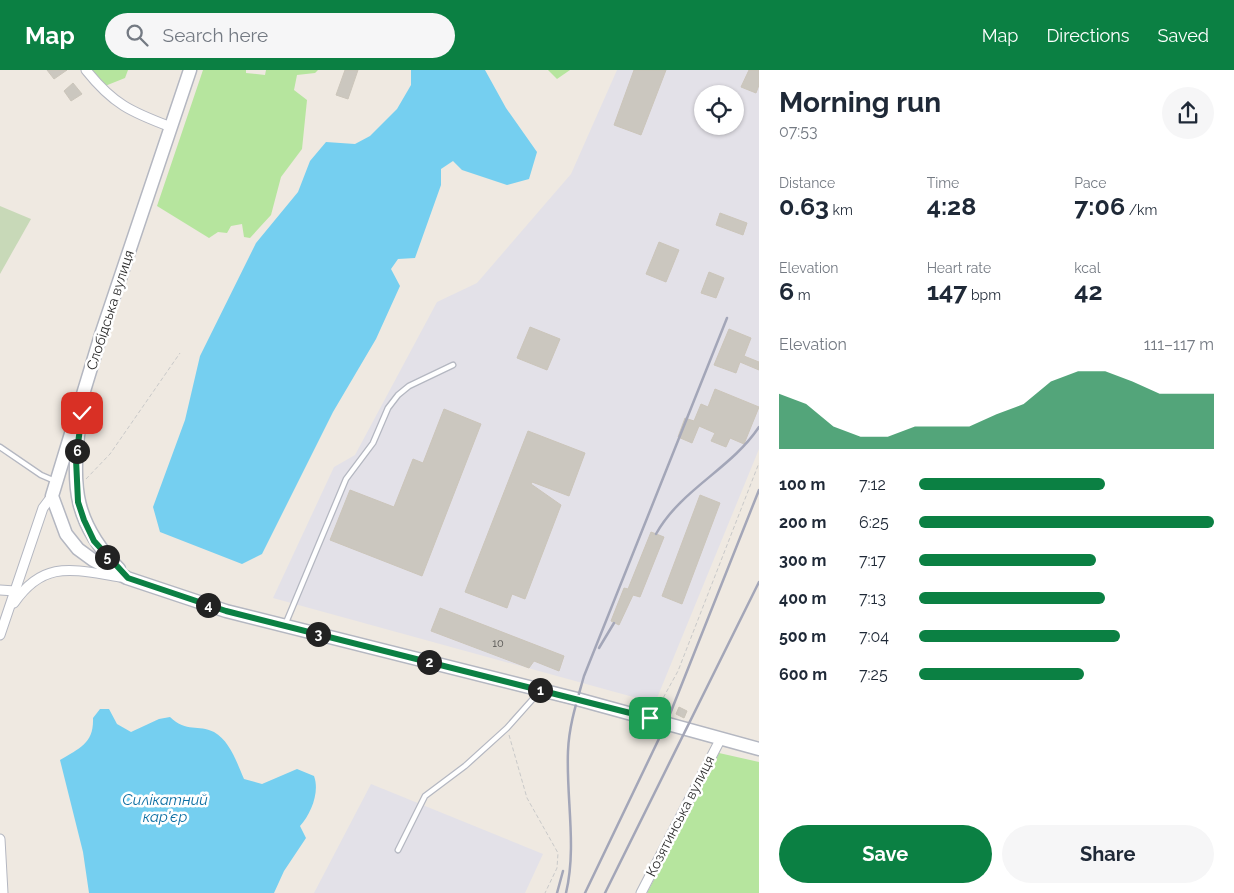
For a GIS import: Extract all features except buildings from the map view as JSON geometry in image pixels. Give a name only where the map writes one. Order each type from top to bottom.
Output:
[{"type":"street","points":[[86,70],[110,97],[132,113],[171,127]]},
{"type":"street","name":"Слобідська вулиця","points":[[52,496],[87,380],[190,70]]},
{"type":"street","points":[[87,380],[76,452],[76,484],[84,520],[94,541],[128,578]]},
{"type":"street","points":[[52,496],[66,534],[78,549],[93,560],[128,578],[226,611],[650,718],[720,740],[759,749]]},
{"type":"street","points":[[0,635],[2,623],[9,609],[43,508],[52,496]]},
{"type":"street","points":[[9,609],[31,581],[52,572],[63,570],[83,571],[128,578]]},
{"type":"street","points":[[0,590],[15,591]]},
{"type":"street","name":"Козятинська вулиця","points":[[642,893],[707,760],[720,740]]},
{"type":"street","points":[[0,839],[3,893]]},
{"type":"lane","points":[[285,626],[346,479],[373,443],[388,408],[408,386],[453,364]]},
{"type":"lane","points":[[0,447],[42,475],[56,481]]},
{"type":"lane","points":[[398,850],[426,796],[465,766],[506,728],[541,690]]},
{"type":"path","points":[[76,484],[88,478],[110,454],[180,353]]},
{"type":"path","points":[[650,718],[661,704],[678,670],[759,463]]},
{"type":"path","points":[[506,728],[527,798],[558,853],[557,868],[545,893]]},
{"type":"shaded area","points":[[617,70],[759,70],[759,449],[655,703],[273,598],[334,467],[355,455],[437,302],[477,283],[571,174]]},
{"type":"shaded area","points":[[371,784],[543,854],[525,893],[314,893]]},
{"type":"green space","points":[[86,70],[128,70],[125,78],[100,88]]},
{"type":"green space","points":[[203,70],[246,70],[246,73],[265,75],[266,70],[318,70],[315,73],[297,75],[294,90],[307,100],[302,149],[281,177],[271,215],[250,238],[244,237],[242,224],[231,226],[227,233],[218,232],[209,238],[157,206]]},
{"type":"green space","points":[[548,70],[570,70],[557,79]]},
{"type":"green space","points":[[0,206],[31,219],[0,274]]},
{"type":"green space","points":[[719,753],[759,762],[759,893],[647,893]]},
{"type":"water","points":[[411,70],[485,70],[506,108],[537,152],[529,179],[507,185],[462,170],[453,161],[441,169],[441,185],[415,258],[398,259],[391,269],[400,286],[376,339],[333,412],[262,554],[242,564],[160,532],[153,507],[185,420],[200,356],[256,243],[298,192],[310,161],[326,142],[355,144],[370,136],[397,109],[411,85]]},
{"type":"water","name":"Силікатний кар'єр","points":[[100,709],[109,709],[117,724],[131,732],[159,719],[170,717],[187,727],[214,732],[229,747],[244,779],[262,784],[297,769],[314,776],[316,782],[315,796],[308,815],[300,826],[306,838],[284,871],[274,893],[89,893],[83,852],[60,760],[79,748],[88,739],[93,726],[93,718]]},
{"type":"railway","points":[[566,893],[571,858],[568,751],[572,722],[584,676],[727,318]]},
{"type":"railway","points":[[656,534],[666,518],[679,504],[735,455],[759,427]]},
{"type":"railway","points":[[585,893],[666,724],[759,490]]},
{"type":"railway","points":[[605,893],[759,582]]},
{"type":"railway","points":[[599,648],[614,623]]},
{"type":"railway","points":[[557,893],[563,871]]},
{"type":"route","points":[[82,413],[76,459],[78,502],[94,541],[128,578],[226,611],[650,718]]}]
